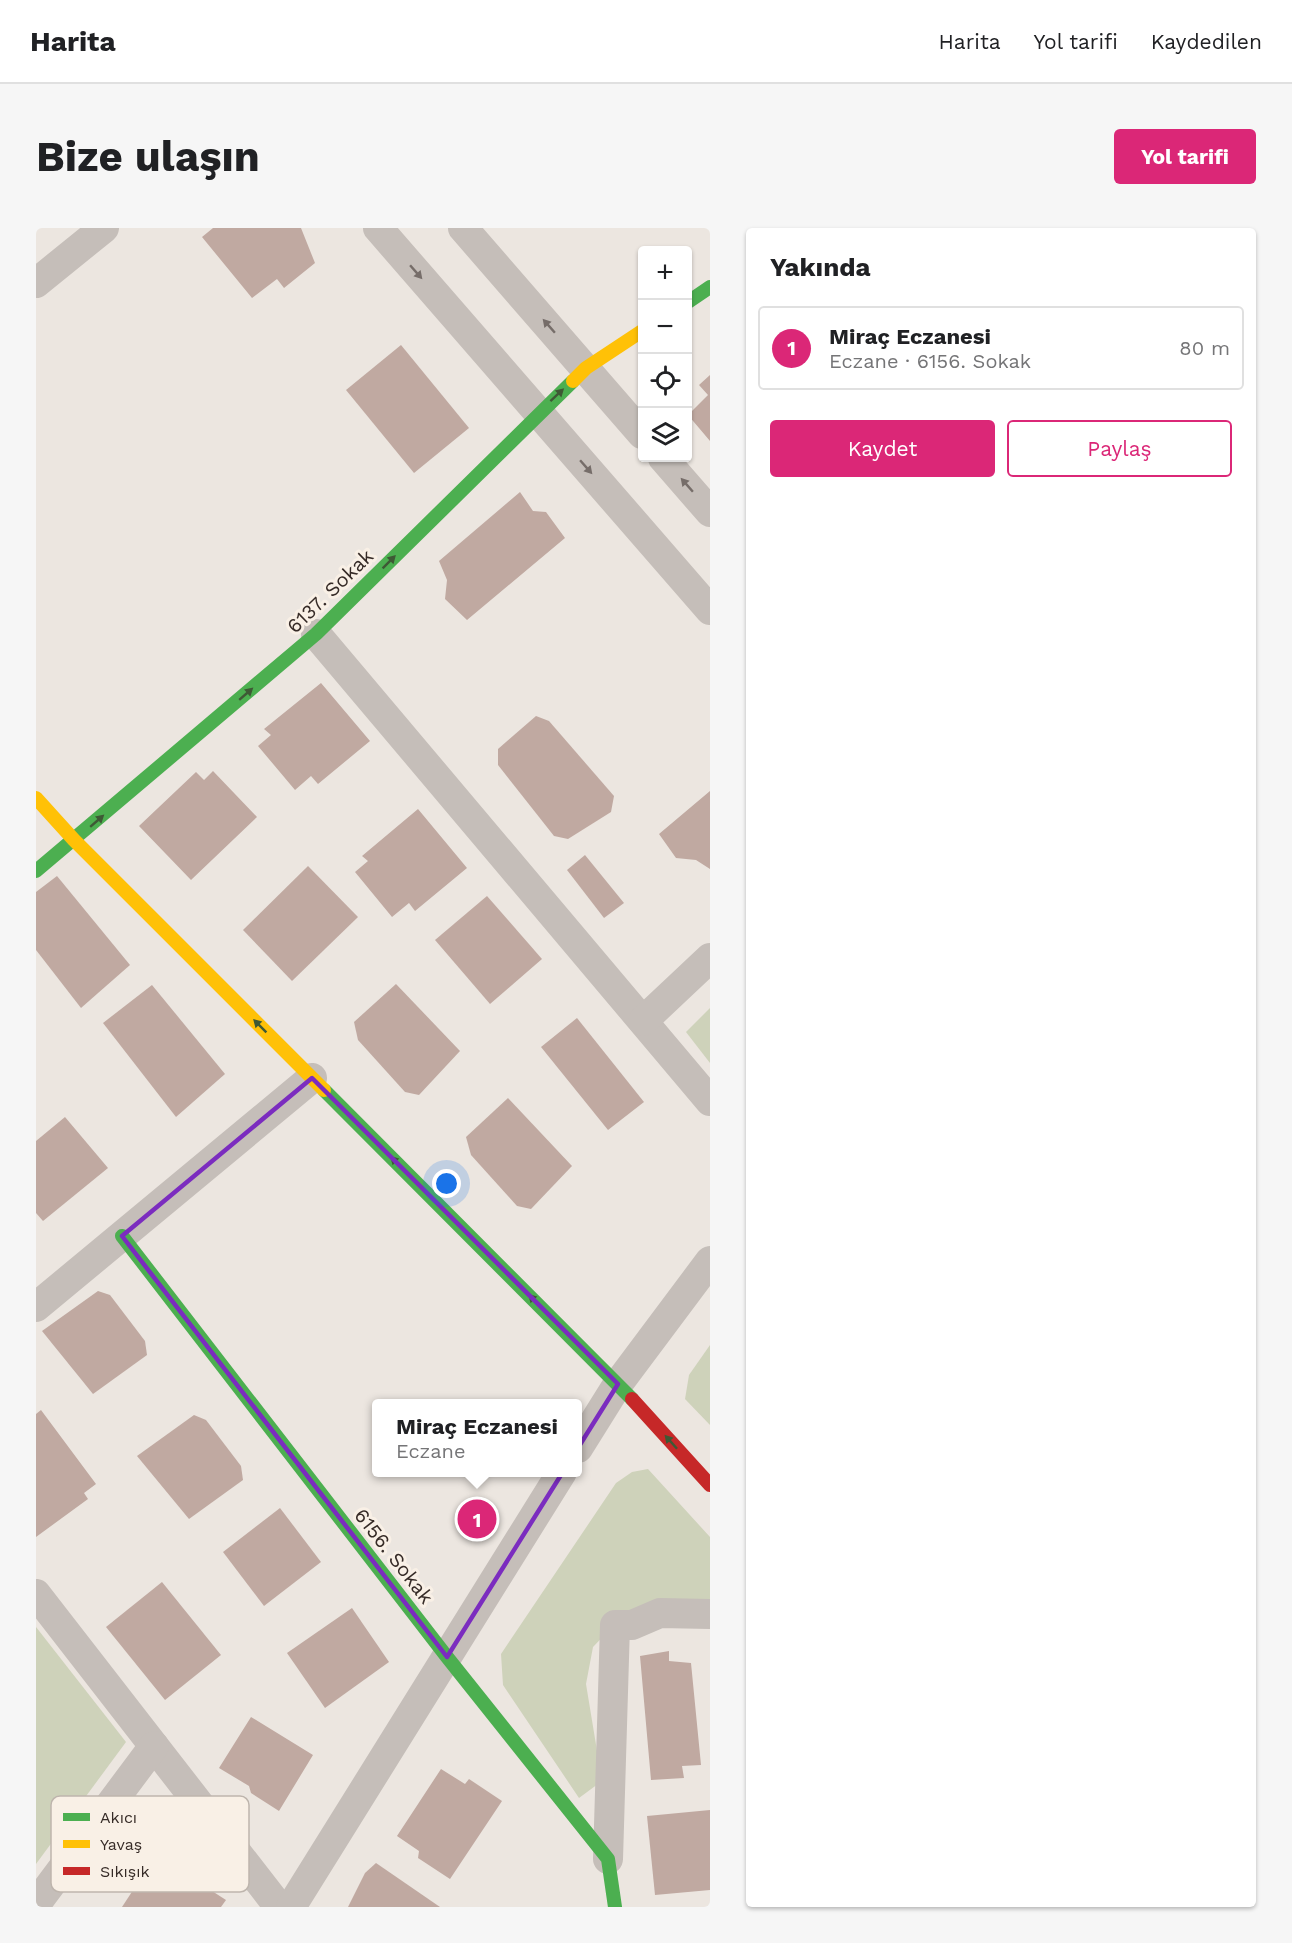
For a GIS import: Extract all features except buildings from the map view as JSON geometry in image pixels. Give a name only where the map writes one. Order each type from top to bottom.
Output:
[{"type":"street","points":[[36,283],[104,228]]},
{"type":"street","points":[[378,228],[710,610]]},
{"type":"street","points":[[464,228],[638,429]]},
{"type":"street","points":[[690,300],[710,287]]},
{"type":"street","name":"6137. Sokak","points":[[36,871],[316,634],[586,368],[638,335]]},
{"type":"street","points":[[666,462],[710,512]]},
{"type":"street","points":[[316,634],[710,1101]]},
{"type":"street","points":[[36,798],[74,840],[618,1384],[710,1485]]},
{"type":"street","points":[[643,1021],[710,958]]},
{"type":"street","points":[[36,1307],[312,1078]]},
{"type":"street","name":"6156. Sokak","points":[[122,1236],[447,1657],[608,1859]]},
{"type":"street","points":[[582,1442],[618,1384],[710,1261]]},
{"type":"street","points":[[291,1907],[560,1477]]},
{"type":"street","points":[[36,1594],[193,1796]]},
{"type":"street","points":[[615,1907],[608,1859],[615,1625],[632,1625],[660,1613],[710,1614]]},
{"type":"street","points":[[117,1796],[154,1746]]},
{"type":"street","points":[[249,1868],[279,1907]]},
{"type":"street","points":[[36,1904],[51,1884]]},
{"type":"highlighted area","points":[[312,1078],[618,1384],[447,1657],[122,1236]]},
{"type":"green space","points":[[710,1008],[710,1063],[686,1032]]},
{"type":"green space","points":[[710,1345],[710,1425],[685,1399],[689,1375]]},
{"type":"green space","points":[[648,1469],[710,1537],[710,1612],[618,1621],[593,1647],[586,1684],[602,1781],[579,1798],[503,1685],[501,1654],[616,1483],[632,1472]]},
{"type":"green space","points":[[36,1627],[126,1742],[86,1796],[51,1796],[51,1844],[36,1864]]},
{"type":"traffic: fast","points":[[691,300],[710,287]]},
{"type":"traffic: fast","points":[[36,871],[316,634],[573,381]]},
{"type":"traffic: fast","points":[[324,1090],[632,1399]]},
{"type":"traffic: fast","points":[[122,1236],[447,1657],[608,1859],[615,1907]]},
{"type":"traffic: slow","points":[[573,381],[586,368],[638,334]]},
{"type":"traffic: slow","points":[[36,798],[74,840],[324,1090]]},
{"type":"traffic: jam","points":[[632,1399],[710,1485]]},
{"type":"place","name":"Miraç Eczanesi","points":[[477,1519]]}]
